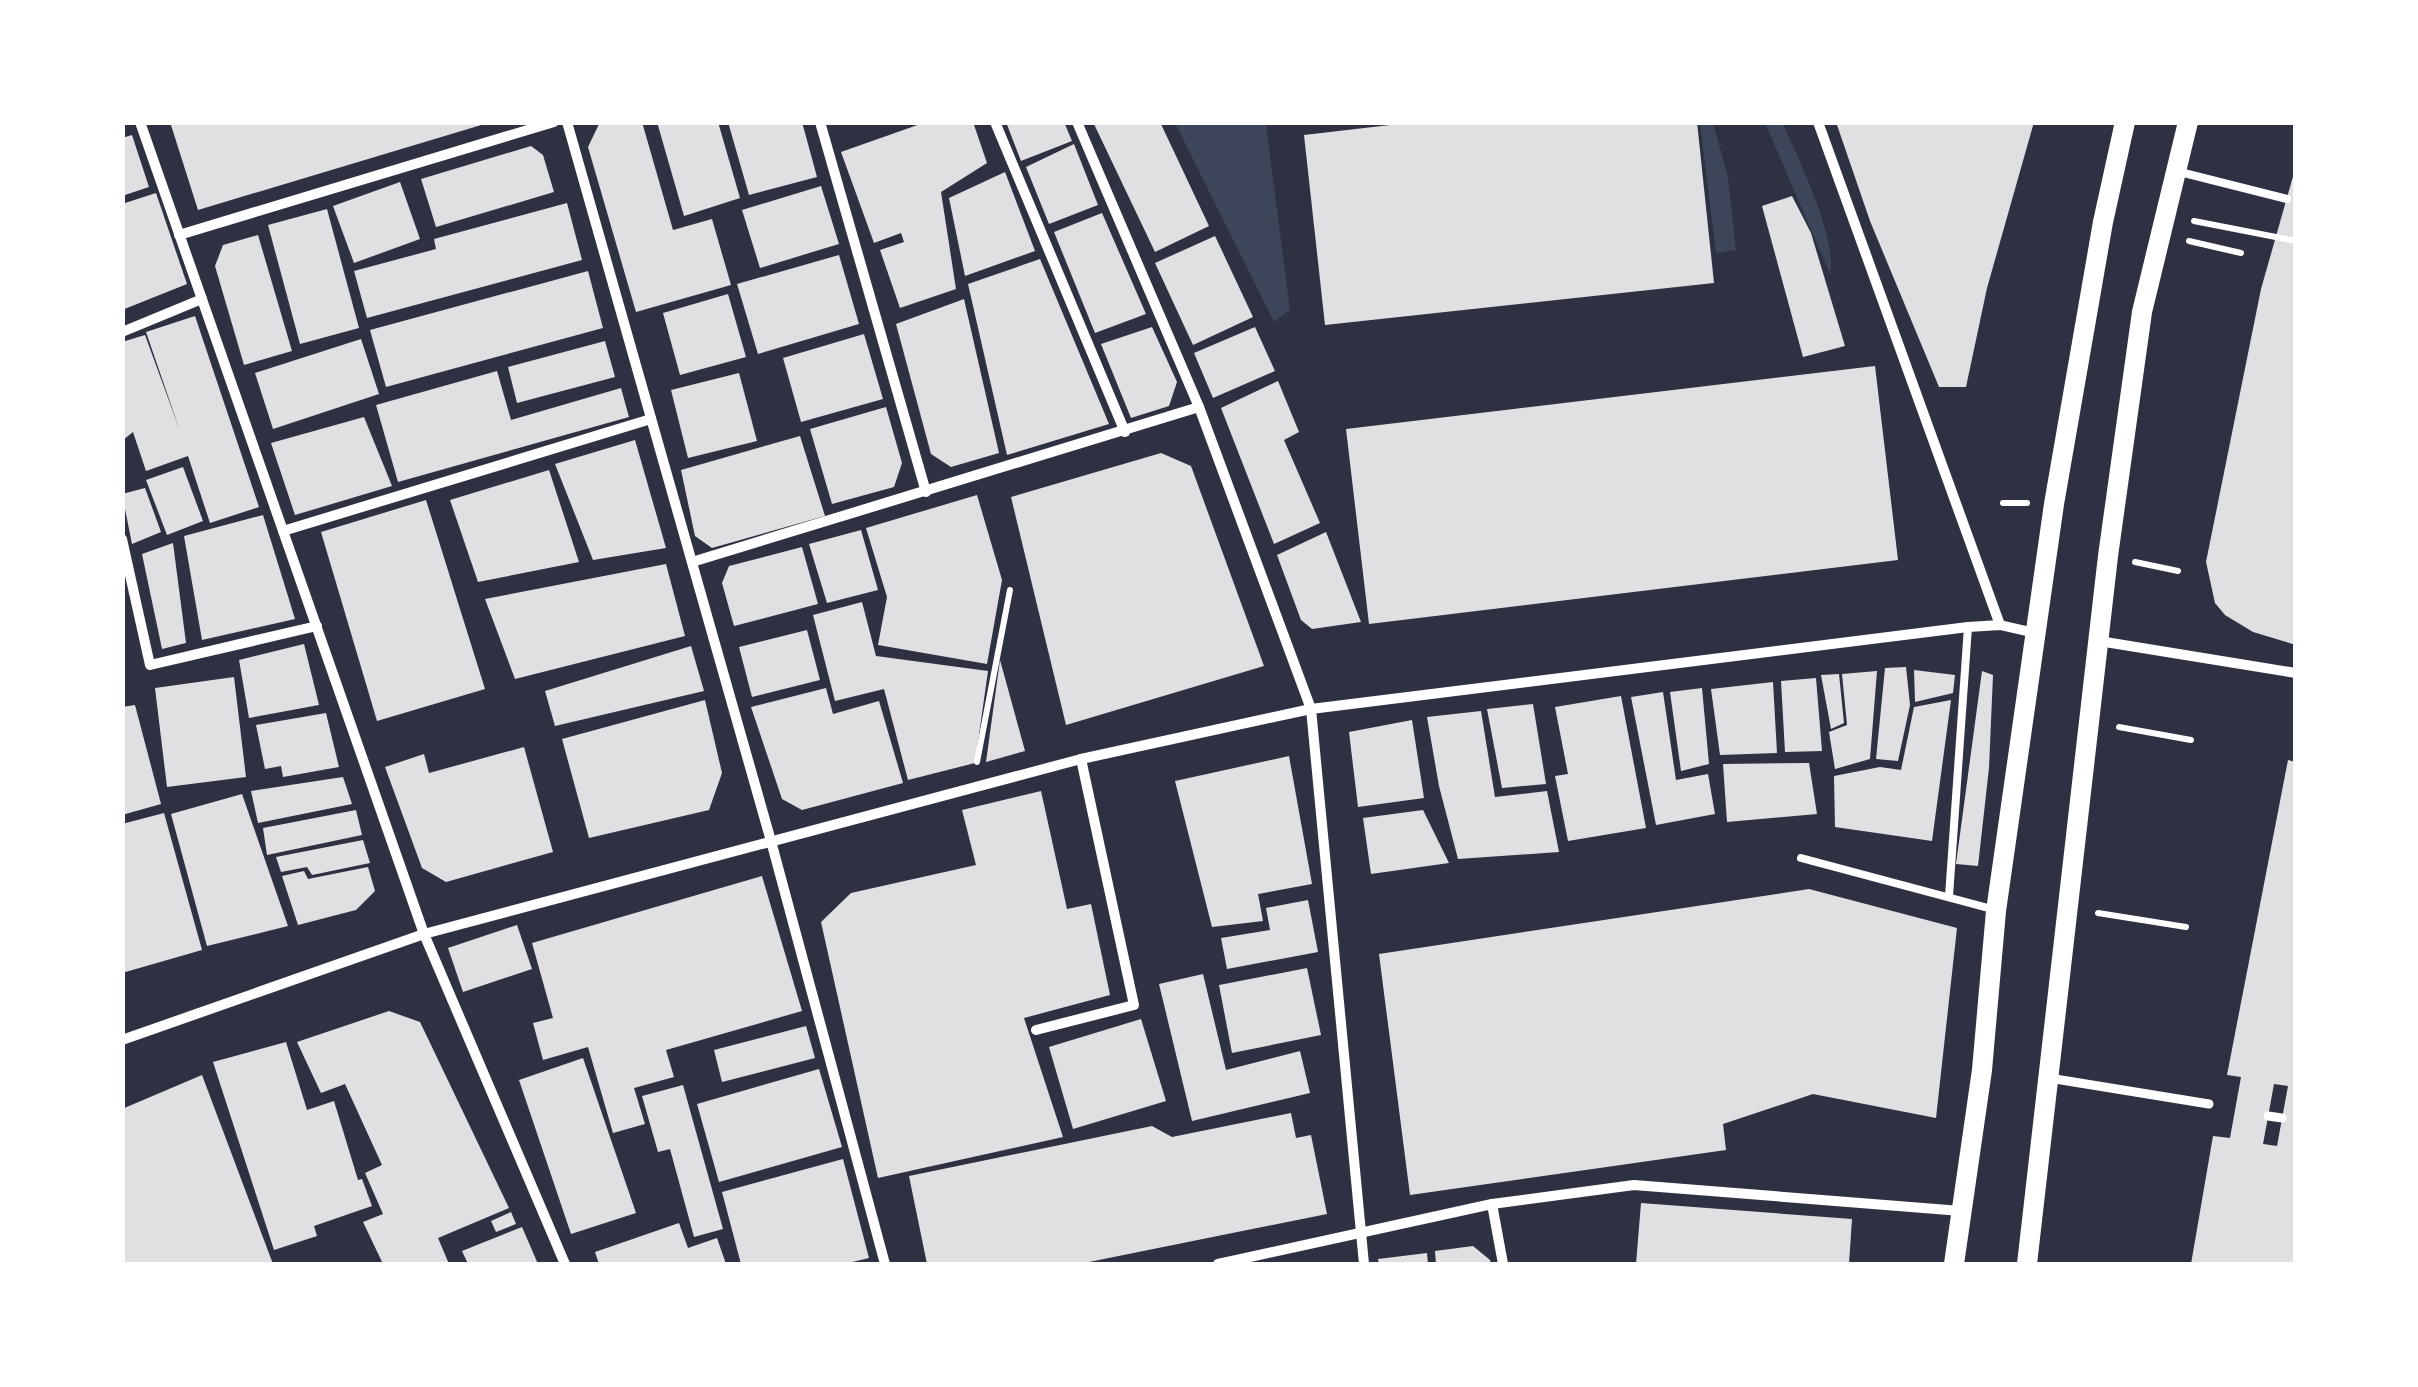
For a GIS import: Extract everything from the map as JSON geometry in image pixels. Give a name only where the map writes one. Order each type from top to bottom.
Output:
[{"type":"main road","points":[[1954,1264],[1982,1070],[1996,910],[2051,521],[2088,303],[2125,122]]},
{"type":"main road","points":[[2027,1264],[2108,556],[2142,312],[2188,122]]},
{"type":"street","points":[[140,122],[424,934],[565,1264]]},
{"type":"street","points":[[179,235],[554,122]]},
{"type":"street","points":[[567,122],[771,841],[886,1264]]},
{"type":"street","points":[[820,122],[926,492]]},
{"type":"street","points":[[996,122],[1125,432]]},
{"type":"street","points":[[1077,122],[1200,407],[1311,709],[1364,1264]]},
{"type":"street","points":[[1818,122],[2000,625]]},
{"type":"street","points":[[122,332],[202,299]]},
{"type":"street","points":[[692,562],[1200,407]]},
{"type":"street","points":[[283,531],[651,419]]},
{"type":"street","points":[[122,539],[150,665],[316,626]]},
{"type":"street","points":[[122,1040],[424,934],[1081,758],[1311,709],[1968,627],[2000,625],[2036,633]]},
{"type":"street","points":[[2098,640],[2296,673]]},
{"type":"street","points":[[1036,1030],[1134,1005],[1081,758]]},
{"type":"street","points":[[2049,1078],[2209,1104]]},
{"type":"street","points":[[2268,1116],[2282,1118]]},
{"type":"street","points":[[1218,1264],[1492,1204],[1634,1185],[1960,1211]]},
{"type":"street","points":[[1492,1204],[1502,1264]]},
{"type":"lane","points":[[2176,171],[2287,199]]},
{"type":"lane","points":[[1948,896],[1968,627]]},
{"type":"lane","points":[[1801,858],[1996,910]]},
{"type":"path","points":[[2163,225],[2296,241]]},
{"type":"path","points":[[2163,225],[2241,253]]},
{"type":"path","points":[[2108,556],[2178,571]]},
{"type":"path","points":[[972,788],[1010,590]]},
{"type":"path","points":[[2068,908],[2186,927]]},
{"type":"shaded area","points":[[1175,123],[1275,123],[1266,124],[1290,310],[1274,322]]},
{"type":"shaded area","points":[[1700,123],[1713,123],[1728,177],[1736,250],[1716,253]]},
{"type":"shaded area","points":[[1765,123],[1782,123],[1797,156],[1823,221],[1830,274]]},
{"type":"building","points":[[170,122],[488,122],[488,123],[198,210]]},
{"type":"building","points":[[600,122],[642,122],[673,230],[712,219],[731,285],[636,312],[588,147]]},
{"type":"building","points":[[657,122],[718,122],[740,198],[684,216]]},
{"type":"building","points":[[728,122],[802,122],[817,177],[749,195]]},
{"type":"building","points":[[926,122],[973,122],[987,163],[941,192],[956,289],[900,308],[880,250],[904,242],[901,233],[874,243],[841,152]]},
{"type":"building","points":[[1006,122],[1064,122],[1072,141],[1021,161]]},
{"type":"building","points":[[1093,122],[1160,122],[1209,226],[1155,252]]},
{"type":"building","points":[[1416,122],[1697,122],[1714,283],[1325,325],[1304,135]]},
{"type":"building","points":[[1836,122],[2034,122],[1987,288],[1966,387],[1939,387],[1870,221]]},
{"type":"building","points":[[132,135],[149,187],[122,196],[122,138]]},
{"type":"building","points":[[1074,144],[1098,205],[1049,224],[1026,167]]},
{"type":"building","points":[[531,146],[543,155],[554,192],[436,227],[421,179]]},
{"type":"building","points":[[1005,172],[1035,251],[965,276],[949,198]]},
{"type":"building","points":[[2294,173],[2296,645],[2253,632],[2225,615],[2215,603],[2206,562],[2261,289]]},
{"type":"building","points":[[400,182],[420,239],[354,263],[333,206]]},
{"type":"building","points":[[821,186],[839,244],[760,268],[742,210]]},
{"type":"building","points":[[156,193],[187,284],[122,310],[122,204]]},
{"type":"building","points":[[1792,196],[1811,233],[1845,346],[1803,357],[1762,206]]},
{"type":"building","points":[[567,203],[582,260],[367,318],[354,271],[436,249],[434,239]]},
{"type":"building","points":[[327,209],[359,328],[300,344],[268,225]]},
{"type":"building","points":[[1102,213],[1146,314],[1095,333],[1054,232]]},
{"type":"building","points":[[258,235],[292,351],[244,365],[215,266],[223,245]]},
{"type":"building","points":[[1215,236],[1253,317],[1193,345],[1155,263]]},
{"type":"building","points":[[839,255],[859,324],[758,354],[737,284]]},
{"type":"building","points":[[1040,259],[1109,424],[1007,455],[968,284]]},
{"type":"building","points":[[588,271],[603,328],[386,387],[370,330]]},
{"type":"building","points":[[728,294],[746,357],[680,375],[663,313]]},
{"type":"building","points":[[964,299],[999,453],[951,467],[931,454],[896,324]]},
{"type":"building","points":[[195,316],[259,507],[210,523],[188,456],[146,471],[133,432],[123,440],[122,436],[122,342],[145,335],[180,431],[146,332]]},
{"type":"building","points":[[1152,327],[1177,382],[1169,406],[1131,418],[1101,344]]},
{"type":"building","points":[[1255,327],[1275,371],[1213,398],[1194,353]]},
{"type":"building","points":[[864,334],[883,399],[801,422],[783,358]]},
{"type":"building","points":[[361,339],[379,394],[273,429],[255,373]]},
{"type":"building","points":[[605,341],[615,377],[517,403],[508,367]]},
{"type":"building","points":[[1875,366],[1898,560],[1369,624],[1346,429]]},
{"type":"building","points":[[497,371],[511,420],[621,388],[629,417],[398,482],[376,405]]},
{"type":"building","points":[[739,373],[757,441],[688,458],[671,390]]},
{"type":"building","points":[[1278,381],[1299,432],[1284,440],[1320,523],[1274,544],[1221,408]]},
{"type":"building","points":[[886,407],[902,463],[894,487],[832,504],[810,429]]},
{"type":"building","points":[[364,417],[392,486],[295,515],[271,443]]},
{"type":"building","points":[[800,436],[825,516],[712,548],[695,536],[681,470]]},
{"type":"building","points":[[635,440],[666,548],[593,560],[555,464]]},
{"type":"building","points":[[1161,453],[1191,466],[1264,666],[1066,725],[1011,497]]},
{"type":"building","points":[[183,467],[203,521],[167,535],[146,480]]},
{"type":"building","points":[[549,470],[579,562],[478,582],[450,500]]},
{"type":"building","points":[[145,488],[161,532],[132,544],[122,494]]},
{"type":"building","points":[[977,495],[1002,580],[987,664],[878,645],[887,597],[866,528]]},
{"type":"building","points":[[426,500],[485,689],[377,721],[321,532]]},
{"type":"building","points":[[263,515],[295,619],[202,640],[184,536]]},
{"type":"building","points":[[861,530],[878,590],[827,603],[809,544]]},
{"type":"building","points":[[1326,532],[1361,622],[1312,629],[1301,620],[1277,555]]},
{"type":"building","points":[[173,543],[186,643],[162,649],[142,554]]},
{"type":"building","points":[[802,547],[818,604],[734,626],[722,583],[729,566]]},
{"type":"building","points":[[666,564],[685,636],[515,679],[485,599]]},
{"type":"building","points":[[862,602],[876,656],[988,671],[975,763],[908,780],[884,689],[835,701],[813,615]]},
{"type":"building","points":[[807,630],[820,680],[752,697],[739,647]]},
{"type":"building","points":[[304,644],[319,705],[249,718],[239,660]]},
{"type":"building","points":[[691,646],[704,691],[555,726],[545,691]]},
{"type":"building","points":[[1000,660],[1025,751],[986,762]]},
{"type":"building","points":[[1906,667],[1910,705],[1898,761],[1876,759],[1885,668]]},
{"type":"building","points":[[1914,670],[1955,675],[1953,693],[1915,702]]},
{"type":"building","points":[[1877,671],[1870,759],[1835,769],[1829,732],[1847,725],[1842,674]]},
{"type":"building","points":[[1982,671],[1993,675],[1989,768],[1978,866],[1956,864]]},
{"type":"building","points":[[1839,674],[1844,723],[1831,729],[1821,675]]},
{"type":"building","points":[[234,677],[246,777],[167,787],[155,688]]},
{"type":"building","points":[[1816,678],[1822,751],[1785,752],[1781,681]]},
{"type":"building","points":[[1773,682],[1777,753],[1720,755],[1711,689]]},
{"type":"building","points":[[826,688],[833,714],[879,701],[903,783],[802,810],[782,799],[751,707]]},
{"type":"building","points":[[1702,688],[1709,764],[1681,771],[1670,692]]},
{"type":"building","points":[[1663,692],[1676,780],[1708,774],[1715,814],[1656,825],[1631,697]]},
{"type":"building","points":[[1621,696],[1646,828],[1568,841],[1555,776],[1568,774],[1555,707]]},
{"type":"building","points":[[705,700],[722,773],[709,810],[589,838],[562,739]]},
{"type":"building","points":[[1951,700],[1932,841],[1835,827],[1834,776],[1880,767],[1901,770],[1914,707]]},
{"type":"building","points":[[1533,704],[1546,784],[1502,788],[1487,709]]},
{"type":"building","points":[[135,705],[161,804],[122,815],[122,707]]},
{"type":"building","points":[[1481,711],[1495,797],[1547,791],[1559,852],[1458,859],[1427,717]]},
{"type":"building","points":[[326,713],[339,767],[283,777],[281,766],[265,769],[256,725]]},
{"type":"building","points":[[1412,720],[1424,798],[1358,807],[1349,732]]},
{"type":"building","points":[[524,747],[553,852],[446,882],[422,868],[385,767],[424,754],[429,773]]},
{"type":"building","points":[[1289,756],[1312,884],[1258,894],[1263,921],[1212,927],[1175,781]]},
{"type":"building","points":[[2288,760],[2296,762],[2296,1264],[2191,1264],[2213,1136],[2230,1138],[2241,1077],[2227,1075]],"holes":[[[2274,1084],[2288,1086],[2277,1146],[2263,1144]]]},
{"type":"building","points":[[1809,763],[1817,814],[1727,822],[1723,764]]},
{"type":"building","points":[[343,777],[352,804],[258,823],[251,791]]},
{"type":"building","points":[[1041,791],[1067,909],[1091,904],[1110,995],[1024,1018],[1063,1137],[878,1178],[821,922],[851,893],[976,865],[962,810]]},
{"type":"building","points":[[242,794],[288,926],[207,946],[171,814]]},
{"type":"building","points":[[356,810],[362,835],[267,855],[263,828]]},
{"type":"building","points":[[1423,810],[1449,863],[1371,874],[1363,818]]},
{"type":"building","points":[[164,813],[202,950],[122,973],[122,824]]},
{"type":"building","points":[[363,840],[370,863],[312,875],[307,867],[281,872],[276,857]]},
{"type":"building","points":[[368,867],[375,891],[356,910],[298,925],[282,876],[304,871],[308,879]]},
{"type":"building","points":[[762,876],[802,1011],[666,1050],[674,1077],[634,1088],[645,1124],[613,1133],[588,1047],[543,1060],[533,1023],[553,1018],[532,943]]},
{"type":"building","points":[[1809,889],[1957,928],[1936,1118],[1813,1094],[1723,1124],[1726,1150],[1410,1195],[1379,954]]},
{"type":"building","points":[[1308,900],[1318,952],[1227,969],[1221,938],[1270,930],[1266,908]]},
{"type":"building","points":[[517,925],[532,969],[463,992],[448,948]]},
{"type":"building","points":[[1307,968],[1321,1035],[1232,1053],[1219,985]]},
{"type":"building","points":[[1203,974],[1226,1070],[1300,1051],[1310,1093],[1192,1121],[1159,984]]},
{"type":"building","points":[[389,1011],[420,1022],[509,1208],[438,1238],[449,1264],[383,1264],[363,1222],[383,1214],[365,1173],[382,1165],[345,1084],[321,1093],[297,1042]]},
{"type":"building","points":[[1141,1019],[1166,1101],[1073,1129],[1049,1047]]},
{"type":"building","points":[[806,1026],[815,1058],[722,1082],[714,1050]]},
{"type":"building","points":[[286,1042],[307,1110],[334,1101],[358,1180],[362,1179],[372,1206],[314,1226],[317,1236],[274,1250],[213,1062]]},
{"type":"building","points":[[583,1058],[636,1213],[571,1234],[519,1080]]},
{"type":"building","points":[[819,1069],[842,1147],[719,1182],[697,1104]]},
{"type":"building","points":[[202,1075],[273,1264],[122,1264],[122,1109]]},
{"type":"building","points":[[683,1085],[723,1229],[694,1237],[670,1149],[658,1152],[642,1096]]},
{"type":"building","points":[[1291,1113],[1296,1138],[1311,1135],[1327,1214],[1079,1264],[927,1264],[909,1176],[1152,1126],[1172,1137]]},
{"type":"building","points":[[843,1159],[869,1258],[844,1264],[741,1264],[722,1192]]},
{"type":"building","points":[[1641,1203],[1852,1219],[1849,1264],[1636,1264]]},
{"type":"building","points":[[511,1212],[516,1224],[496,1232],[491,1221]]},
{"type":"building","points":[[679,1223],[688,1248],[717,1238],[726,1264],[599,1264],[595,1252]]},
{"type":"building","points":[[522,1227],[538,1264],[468,1264],[462,1251]]},
{"type":"building","points":[[1473,1246],[1491,1264],[1436,1264],[1435,1251]]},
{"type":"building","points":[[1427,1253],[1428,1264],[1379,1264],[1378,1259]]}]
